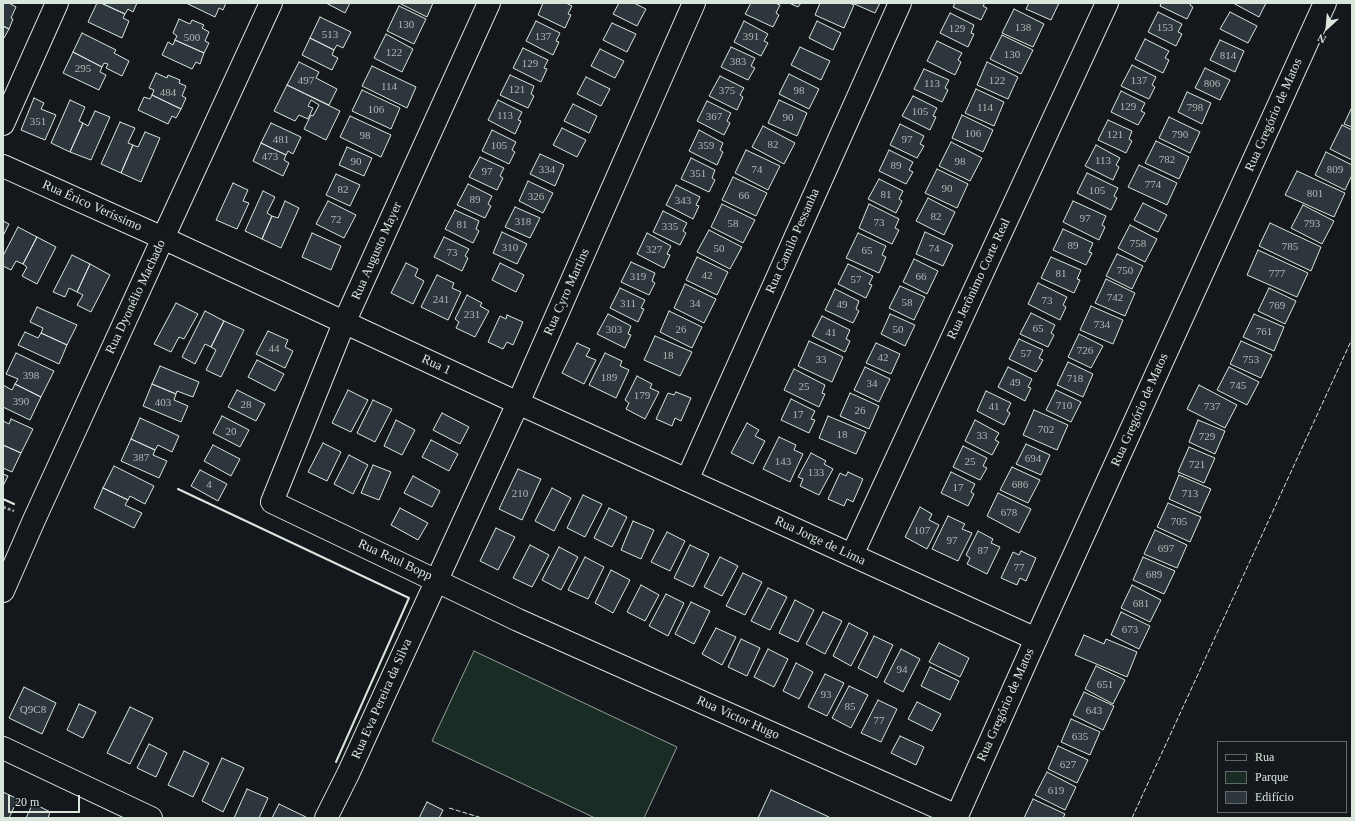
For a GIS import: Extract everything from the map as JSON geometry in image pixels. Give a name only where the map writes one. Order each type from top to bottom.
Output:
[{"type":"street","points":[[3,124],[57,3]]},
{"type":"street","name":"Rua Dyonélio Machado","points":[[3,591],[37,513],[271,3]]},
{"type":"street","name":"Rua Augusto Mayer","points":[[272,502],[344,322],[489,3]]},
{"type":"street","name":"Rua Cyro Martins","points":[[436,580],[518,403],[694,3]]},
{"type":"street","name":"Rua Camilo Pessanha","points":[[687,480],[900,3]]},
{"type":"street","name":"Rua Jerônimo Corte Real","points":[[852,555],[1107,3]]},
{"type":"street","name":"Rua Gregório de Matos","points":[[956,817],[1326,3]]},
{"type":"street","name":"Rua Érico Veríssimo","points":[[3,166],[163,238],[267,287]]},
{"type":"street","name":"Rua 1","points":[[267,287],[605,442]]},
{"type":"street","name":"Rua Jorge de Lima","points":[[605,442],[1036,639]]},
{"type":"street","name":"Rua Raul Bopp","points":[[272,502],[518,620]]},
{"type":"street","name":"Rua Eva Pereira da Silva","points":[[326,818],[348,774],[436,580]]},
{"type":"street","name":"Rua Victor Hugo","points":[[518,620],[956,817]]},
{"type":"street","points":[[3,748],[124,812],[151,818]]},
{"type":"green space","points":[[474,651],[677,747],[644,818],[595,818],[432,741]]},
{"type":"building","points":[[3,3],[9,3],[16,7],[11,18],[13,19],[9,29],[3,26]]},
{"type":"building","points":[[97,3],[101,3],[125,14],[123,18],[129,21],[122,38],[88,22]]},
{"type":"building","points":[[101,3],[137,3],[133,12],[128,9],[125,14]]},
{"type":"building","points":[[186,3],[226,3],[223,10],[219,8],[215,17]]},
{"type":"building","points":[[326,3],[350,3],[345,13]]},
{"type":"building","points":[[399,3],[433,3],[427,17]]},
{"type":"building","points":[[543,3],[566,3],[572,6],[568,14],[571,15],[565,28],[538,15]]},
{"type":"building","points":[[619,3],[634,3],[646,9],[637,26],[613,14]]},
{"type":"building","points":[[751,3],[775,3],[780,5],[776,13],[779,15],[773,27],[745,14]]},
{"type":"building","points":[[789,3],[801,3],[798,7]]},
{"type":"building","points":[[820,3],[849,3],[854,5],[844,28],[815,15]]},
{"type":"building","points":[[852,3],[880,3],[875,13]]},
{"type":"building","points":[[955,3],[985,3],[983,6],[987,8],[981,20],[953,7]]},
{"type":"building","points":[[1029,3],[1059,3],[1051,20],[1026,9]]},
{"type":"building","points":[[1161,3],[1191,3],[1190,5],[1193,7],[1187,19],[1160,6]]},
{"type":"building","points":[[1233,3],[1266,3],[1259,17]]},
{"type":"building","points":[[399,6],[426,19],[414,44],[387,31]]},
{"type":"building","points":[[1014,9],[1044,24],[1033,47],[1002,33]]},
{"type":"building","points":[[1158,12],[1182,24],[1178,32],[1182,34],[1176,46],[1148,32]]},
{"type":"building","points":[[1230,12],[1257,26],[1248,43],[1220,29]]},
{"type":"building","points":[[950,13],[974,25],[971,33],[974,34],[968,47],[940,33]]},
{"type":"building","points":[[320,17],[351,32],[343,48],[337,45],[334,50],[310,38]]},
{"type":"building","points":[[179,19],[190,24],[192,20],[204,25],[202,28],[209,32],[205,41],[209,43],[204,53],[175,40],[177,36],[173,33]]},
{"type":"building","points":[[536,21],[560,33],[556,41],[559,42],[553,55],[526,41]]},
{"type":"building","points":[[744,21],[768,34],[764,41],[768,43],[761,56],[734,42]]},
{"type":"building","points":[[817,21],[841,33],[833,50],[809,38]]},
{"type":"building","points":[[612,23],[636,34],[627,52],[603,40]]},
{"type":"building","points":[[3,26],[9,29],[4,38],[3,37]]},
{"type":"building","points":[[82,33],[116,50],[114,53],[129,61],[122,76],[106,68],[108,64],[104,63],[102,67],[73,52]]},
{"type":"building","points":[[386,34],[413,49],[402,72],[374,58]]},
{"type":"building","points":[[1002,35],[1033,50],[1021,74],[990,59]]},
{"type":"building","points":[[310,38],[334,50],[332,55],[338,58],[332,70],[302,55]]},
{"type":"building","points":[[1145,39],[1169,51],[1165,58],[1169,60],[1163,73],[1135,59]]},
{"type":"building","points":[[175,40],[204,53],[200,64],[196,62],[192,69],[162,55],[168,42],[173,45]]},
{"type":"building","points":[[1220,40],[1244,51],[1235,72],[1210,60]]},
{"type":"building","points":[[937,41],[962,53],[958,60],[961,62],[955,75],[927,61]]},
{"type":"building","points":[[731,47],[755,58],[751,66],[755,68],[748,80],[721,67]]},
{"type":"building","points":[[800,47],[830,61],[821,80],[791,65]]},
{"type":"building","points":[[523,48],[548,60],[544,68],[547,69],[541,82],[513,68]]},
{"type":"building","points":[[600,49],[624,61],[615,78],[591,66]]},
{"type":"building","points":[[73,52],[102,67],[100,72],[106,75],[99,90],[63,73]]},
{"type":"building","points":[[299,62],[319,72],[316,78],[337,89],[329,105],[287,85]]},
{"type":"building","points":[[987,62],[1018,77],[1008,99],[977,85]]},
{"type":"building","points":[[1132,65],[1156,77],[1152,85],[1155,87],[1149,99],[1121,86]]},
{"type":"building","points":[[372,66],[416,87],[407,108],[362,86]]},
{"type":"building","points":[[1205,68],[1230,80],[1220,100],[1195,88]]},
{"type":"building","points":[[924,69],[949,80],[945,88],[948,90],[942,102],[914,89]]},
{"type":"building","points":[[156,73],[167,78],[168,75],[180,80],[179,83],[186,86],[182,96],[186,98],[181,109],[152,95],[154,90],[149,88]]},
{"type":"building","points":[[789,74],[819,89],[809,109],[779,94]]},
{"type":"building","points":[[510,75],[534,86],[531,94],[534,96],[528,108],[500,95]]},
{"type":"building","points":[[720,76],[744,88],[740,95],[743,97],[737,110],[709,96]]},
{"type":"building","points":[[586,77],[610,89],[601,106],[577,94]]},
{"type":"building","points":[[287,85],[340,111],[326,140],[304,129],[311,115],[313,116],[319,105],[311,100],[308,106],[313,108],[308,119],[299,115],[295,121],[274,111]]},
{"type":"building","points":[[976,89],[1004,102],[994,126],[965,113]]},
{"type":"building","points":[[362,90],[400,108],[391,129],[352,111]]},
{"type":"building","points":[[1121,91],[1145,103],[1141,111],[1145,113],[1138,125],[1111,112]]},
{"type":"building","points":[[1187,92],[1211,103],[1202,124],[1178,112]]},
{"type":"building","points":[[152,95],[181,109],[176,118],[172,116],[168,124],[138,110],[144,97],[150,99]]},
{"type":"building","points":[[913,96],[937,108],[933,116],[936,117],[930,130],[902,116]]},
{"type":"building","points":[[34,98],[44,103],[41,109],[56,115],[45,140],[21,130]]},
{"type":"building","points":[[70,100],[85,107],[79,121],[83,123],[70,152],[51,143]]},
{"type":"building","points":[[498,100],[522,112],[518,120],[521,121],[515,134],[488,120]]},
{"type":"building","points":[[779,100],[807,113],[797,136],[768,123]]},
{"type":"building","points":[[707,101],[731,113],[727,121],[730,123],[724,135],[697,121]]},
{"type":"building","points":[[573,104],[597,116],[589,133],[564,121]]},
{"type":"building","points":[[1352,107],[1352,127],[1344,124]]},
{"type":"building","points":[[95,111],[110,117],[91,160],[70,152],[83,123],[88,126]]},
{"type":"building","points":[[962,115],[993,130],[983,152],[952,138]]},
{"type":"building","points":[[350,116],[391,135],[381,157],[340,137]]},
{"type":"building","points":[[1169,117],[1200,132],[1190,153],[1159,138]]},
{"type":"building","points":[[1108,120],[1132,131],[1129,139],[1132,141],[1126,153],[1098,140]]},
{"type":"building","points":[[120,122],[135,128],[128,143],[133,145],[121,173],[101,164]]},
{"type":"building","points":[[271,123],[301,137],[293,154],[288,151],[286,155],[261,143]]},
{"type":"building","points":[[900,124],[924,136],[920,144],[924,146],[917,158],[890,145]]},
{"type":"building","points":[[1342,125],[1352,130],[1352,160],[1330,149]]},
{"type":"building","points":[[763,126],[795,143],[784,164],[752,147]]},
{"type":"building","points":[[562,128],[586,140],[577,157],[553,145]]},
{"type":"building","points":[[492,130],[516,142],[512,150],[515,152],[509,164],[482,151]]},
{"type":"building","points":[[699,130],[723,143],[720,150],[723,152],[717,165],[689,151]]},
{"type":"building","points":[[145,132],[160,138],[141,182],[121,173],[133,145],[138,147]]},
{"type":"building","points":[[1156,141],[1189,157],[1179,179],[1145,163]]},
{"type":"building","points":[[951,142],[982,158],[970,181],[939,166]]},
{"type":"building","points":[[261,143],[286,155],[284,160],[289,163],[283,176],[253,161]]},
{"type":"building","points":[[1096,145],[1120,158],[1116,165],[1119,167],[1113,180],[1085,166]]},
{"type":"building","points":[[347,147],[372,158],[364,176],[339,165]]},
{"type":"building","points":[[746,150],[780,166],[768,190],[735,173]]},
{"type":"building","points":[[889,150],[913,162],[909,170],[913,172],[906,184],[879,171]]},
{"type":"building","points":[[1326,152],[1352,165],[1352,175],[1345,190],[1315,175]]},
{"type":"building","points":[[540,154],[564,165],[555,186],[530,174]]},
{"type":"building","points":[[480,157],[504,168],[500,176],[503,178],[497,190],[469,177]]},
{"type":"building","points":[[691,158],[715,170],[712,178],[715,180],[709,192],[681,179]]},
{"type":"building","points":[[1139,165],[1177,183],[1167,205],[1128,187]]},
{"type":"building","points":[[937,169],[968,184],[957,208],[925,193]]},
{"type":"building","points":[[1297,171],[1345,193],[1334,217],[1285,195]]},
{"type":"building","points":[[1087,173],[1118,188],[1114,196],[1117,198],[1111,210],[1077,193]]},
{"type":"building","points":[[336,174],[360,185],[350,206],[326,195]]},
{"type":"building","points":[[733,177],[767,193],[756,216],[722,200]]},
{"type":"building","points":[[879,179],[903,191],[899,199],[902,201],[896,213],[868,199]]},
{"type":"building","points":[[528,181],[553,193],[543,213],[519,201]]},
{"type":"building","points":[[233,183],[248,190],[243,201],[249,203],[237,229],[216,220]]},
{"type":"building","points":[[468,184],[492,196],[488,204],[491,206],[485,218],[457,205]]},
{"type":"building","points":[[676,185],[700,197],[696,205],[699,206],[693,219],[666,205]]},
{"type":"building","points":[[263,191],[275,197],[267,213],[272,216],[262,239],[245,231]]},
{"type":"building","points":[[928,198],[955,212],[944,235],[916,221]]},
{"type":"building","points":[[285,201],[299,208],[281,248],[262,239],[272,216],[278,218]]},
{"type":"building","points":[[328,201],[356,215],[344,238],[316,224]]},
{"type":"building","points":[[1073,201],[1106,216],[1102,225],[1105,227],[1099,240],[1063,222]]},
{"type":"building","points":[[1143,203],[1167,215],[1158,232],[1134,220]]},
{"type":"building","points":[[722,204],[755,220],[743,243],[711,227]]},
{"type":"building","points":[[869,204],[899,219],[895,228],[899,230],[892,244],[859,228]]},
{"type":"building","points":[[1303,205],[1334,221],[1322,244],[1291,228]]},
{"type":"building","points":[[515,207],[540,218],[530,238],[505,227]]},
{"type":"building","points":[[455,210],[479,221],[476,229],[479,231],[473,243],[445,229]]},
{"type":"building","points":[[663,211],[687,223],[683,231],[686,233],[680,245],[653,232]]},
{"type":"building","points":[[3,221],[9,224],[3,236]]},
{"type":"building","points":[[1270,223],[1321,247],[1311,271],[1259,246]]},
{"type":"building","points":[[1130,225],[1157,239],[1145,262],[1118,248]]},
{"type":"building","points":[[18,227],[37,237],[23,264],[16,261],[11,270],[3,266],[3,256]]},
{"type":"building","points":[[1063,229],[1093,243],[1089,252],[1092,253],[1086,265],[1053,250]]},
{"type":"building","points":[[709,230],[742,247],[730,269],[697,252]]},
{"type":"building","points":[[502,232],[527,244],[517,264],[493,253]]},
{"type":"building","points":[[925,232],[953,245],[943,266],[916,254]]},
{"type":"building","points":[[312,233],[341,246],[331,270],[302,257]]},
{"type":"building","points":[[647,233],[671,246],[667,254],[670,255],[664,268],[637,254]]},
{"type":"building","points":[[858,233],[886,246],[882,255],[886,257],[879,273],[846,258]]},
{"type":"building","points":[[37,237],[56,247],[37,284],[22,276],[27,267],[23,264]]},
{"type":"building","points":[[444,237],[469,249],[465,256],[468,258],[462,271],[434,257]]},
{"type":"building","points":[[1258,250],[1308,273],[1297,297],[1247,275]]},
{"type":"building","points":[[1117,254],[1143,266],[1132,289],[1106,276]]},
{"type":"building","points":[[72,255],[90,264],[77,292],[69,288],[65,297],[53,292]]},
{"type":"building","points":[[697,257],[728,272],[717,295],[686,280]]},
{"type":"building","points":[[1051,257],[1081,270],[1077,279],[1080,280],[1074,293],[1041,278]]},
{"type":"building","points":[[914,259],[938,271],[927,294],[903,282]]},
{"type":"building","points":[[631,262],[655,273],[652,281],[655,283],[649,295],[621,282]]},
{"type":"building","points":[[406,263],[418,269],[415,276],[424,281],[413,304],[391,293]]},
{"type":"building","points":[[500,263],[524,275],[516,292],[492,280]]},
{"type":"building","points":[[90,264],[110,275],[91,312],[77,305],[83,295],[77,292]]},
{"type":"building","points":[[848,264],[873,276],[869,284],[872,285],[866,298],[838,284]]},
{"type":"building","points":[[437,275],[454,283],[452,288],[461,292],[448,320],[421,307]]},
{"type":"building","points":[[1106,279],[1135,293],[1125,316],[1095,303]]},
{"type":"building","points":[[1038,283],[1067,297],[1063,305],[1066,307],[1060,320],[1028,304]]},
{"type":"building","points":[[685,284],[716,299],[704,323],[674,308]]},
{"type":"building","points":[[900,286],[925,297],[914,320],[889,308]]},
{"type":"building","points":[[620,288],[645,300],[641,308],[644,309],[638,322],[610,308]]},
{"type":"building","points":[[1269,288],[1296,301],[1285,324],[1258,311]]},
{"type":"building","points":[[835,289],[859,301],[856,309],[859,311],[853,323],[825,310]]},
{"type":"building","points":[[467,295],[482,303],[480,306],[489,311],[475,337],[456,328],[459,322],[455,319]]},
{"type":"building","points":[[176,303],[198,314],[184,339],[179,337],[171,352],[154,344]]},
{"type":"building","points":[[1091,306],[1123,320],[1113,344],[1080,330]]},
{"type":"building","points":[[37,307],[77,325],[67,345],[41,333],[43,328],[30,322]]},
{"type":"building","points":[[205,311],[224,321],[211,347],[205,344],[195,364],[182,357]]},
{"type":"building","points":[[669,311],[702,327],[692,348],[660,332]]},
{"type":"building","points":[[1031,313],[1055,325],[1051,333],[1054,335],[1048,347],[1020,334]]},
{"type":"building","points":[[608,314],[631,326],[628,334],[631,335],[625,348],[597,334]]},
{"type":"building","points":[[890,314],[915,325],[905,346],[881,334]]},
{"type":"building","points":[[1254,314],[1284,327],[1274,351],[1243,337]]},
{"type":"building","points":[[507,315],[523,322],[513,345],[507,342],[503,349],[488,342],[500,316],[506,319]]},
{"type":"building","points":[[822,316],[850,330],[846,339],[850,341],[845,352],[812,336]]},
{"type":"building","points":[[224,321],[244,330],[221,377],[206,370],[216,350],[211,347]]},
{"type":"building","points":[[268,331],[288,340],[285,347],[293,351],[285,368],[256,354]]},
{"type":"building","points":[[25,332],[38,338],[41,333],[67,345],[59,364],[18,345]]},
{"type":"building","points":[[1079,334],[1103,346],[1091,368],[1068,357]]},
{"type":"building","points":[[655,336],[692,352],[680,376],[644,360]]},
{"type":"building","points":[[1019,339],[1043,350],[1039,358],[1043,360],[1036,372],[1009,359]]},
{"type":"building","points":[[809,341],[843,357],[832,382],[798,366]]},
{"type":"building","points":[[1241,341],[1272,355],[1261,378],[1230,364]]},
{"type":"building","points":[[577,343],[590,349],[586,356],[596,360],[584,384],[562,373]]},
{"type":"building","points":[[876,343],[900,354],[891,374],[866,363]]},
{"type":"building","points":[[16,353],[54,371],[41,397],[15,384],[18,379],[6,374]]},
{"type":"building","points":[[605,353],[622,361],[620,366],[629,370],[616,398],[589,385]]},
{"type":"building","points":[[257,360],[284,374],[275,391],[248,377]]},
{"type":"building","points":[[1068,362],[1093,374],[1083,397],[1057,385]]},
{"type":"building","points":[[160,366],[199,382],[193,397],[177,391],[176,394],[152,384]]},
{"type":"building","points":[[865,367],[890,379],[879,402],[854,390]]},
{"type":"building","points":[[1008,367],[1032,379],[1028,387],[1031,388],[1025,401],[998,387]]},
{"type":"building","points":[[1229,367],[1259,382],[1247,405],[1217,390]]},
{"type":"building","points":[[794,369],[825,385],[822,393],[825,394],[819,407],[784,390]]},
{"type":"building","points":[[637,376],[652,384],[650,388],[659,392],[645,419],[626,409],[629,403],[625,400]]},
{"type":"building","points":[[15,384],[41,397],[30,420],[3,407],[3,385],[12,390]]},
{"type":"building","points":[[152,384],[176,394],[174,400],[188,406],[181,422],[143,406]]},
{"type":"building","points":[[1199,385],[1237,405],[1225,428],[1187,409]]},
{"type":"building","points":[[237,390],[265,404],[256,421],[228,407]]},
{"type":"building","points":[[348,390],[368,400],[351,432],[332,423]]},
{"type":"building","points":[[1056,390],[1081,402],[1071,422],[1046,410]]},
{"type":"building","points":[[986,391],[1011,403],[1007,411],[1010,413],[1004,425],[977,411]]},
{"type":"building","points":[[676,392],[691,398],[681,421],[675,418],[672,426],[656,419],[668,393],[674,395]]},
{"type":"building","points":[[850,393],[879,406],[869,429],[840,416]]},
{"type":"building","points":[[791,399],[815,411],[811,419],[815,420],[809,433],[781,420]]},
{"type":"building","points":[[373,400],[392,409],[375,442],[357,433]]},
{"type":"building","points":[[1034,410],[1068,425],[1057,450],[1023,435]]},
{"type":"building","points":[[442,413],[469,427],[460,444],[433,430]]},
{"type":"building","points":[[222,416],[249,430],[240,447],[213,433]]},
{"type":"building","points":[[828,416],[866,432],[856,454],[819,438]]},
{"type":"building","points":[[140,418],[179,436],[172,452],[158,445],[155,450],[131,439]]},
{"type":"building","points":[[11,419],[33,429],[21,453],[3,445],[3,421],[9,424]]},
{"type":"building","points":[[396,420],[415,430],[402,455],[384,446]]},
{"type":"building","points":[[975,420],[999,433],[995,440],[999,442],[992,455],[965,441]]},
{"type":"building","points":[[1198,420],[1225,431],[1215,454],[1189,442]]},
{"type":"building","points":[[747,423],[759,430],[755,436],[765,441],[753,464],[731,453]]},
{"type":"building","points":[[779,437],[796,445],[794,450],[803,454],[790,482],[763,469]]},
{"type":"building","points":[[131,439],[155,450],[153,455],[167,461],[159,478],[121,461]]},
{"type":"building","points":[[431,440],[458,454],[449,471],[422,457]]},
{"type":"building","points":[[323,443],[341,452],[327,481],[308,472]]},
{"type":"building","points":[[1026,444],[1050,455],[1041,475],[1016,464]]},
{"type":"building","points":[[3,445],[21,453],[12,472],[3,468]]},
{"type":"building","points":[[213,445],[240,459],[231,476],[204,461]]},
{"type":"building","points":[[963,446],[987,458],[983,466],[987,468],[980,480],[953,467]]},
{"type":"building","points":[[1189,447],[1215,458],[1204,483],[1178,472]]},
{"type":"building","points":[[811,453],[826,461],[824,464],[833,469],[819,495],[800,486],[803,479],[798,477]]},
{"type":"building","points":[[349,455],[368,465],[353,494],[334,484]]},
{"type":"building","points":[[373,465],[391,472],[379,500],[361,493]]},
{"type":"building","points":[[114,466],[154,486],[145,504],[130,496],[128,500],[103,488]]},
{"type":"building","points":[[1012,467],[1040,480],[1028,503],[1000,490]]},
{"type":"building","points":[[518,469],[541,479],[522,520],[499,509]]},
{"type":"building","points":[[200,470],[227,484],[218,501],[191,486]]},
{"type":"building","points":[[848,472],[863,479],[853,502],[847,499],[844,506],[828,499],[840,473],[846,476]]},
{"type":"building","points":[[951,472],[975,484],[971,492],[974,494],[968,506],[941,493]]},
{"type":"building","points":[[3,474],[8,476],[3,486]]},
{"type":"building","points":[[1179,475],[1211,489],[1200,513],[1169,499]]},
{"type":"building","points":[[413,476],[440,491],[432,507],[404,493]]},
{"type":"building","points":[[103,488],[128,500],[125,505],[142,513],[134,528],[94,508]]},
{"type":"building","points":[[552,488],[571,498],[554,531],[535,521]]},
{"type":"building","points":[[998,493],[1031,509],[1019,533],[987,516]]},
{"type":"building","points":[[583,495],[602,504],[585,537],[567,528]]},
{"type":"building","points":[[1168,503],[1201,517],[1190,542],[1157,527]]},
{"type":"building","points":[[920,507],[932,514],[929,520],[939,525],[927,549],[905,537]]},
{"type":"building","points":[[400,508],[428,523],[418,540],[391,525]]},
{"type":"building","points":[[609,508],[627,517],[612,547],[594,538]]},
{"type":"building","points":[[948,516],[965,524],[962,529],[972,533],[958,561],[932,549]]},
{"type":"building","points":[[633,521],[654,530],[641,559],[621,550]]},
{"type":"building","points":[[496,528],[515,537],[498,570],[480,561]]},
{"type":"building","points":[[1155,530],[1187,545],[1177,568],[1144,554]]},
{"type":"building","points":[[978,531],[993,539],[991,543],[1000,547],[987,574],[967,564],[970,558],[966,555]]},
{"type":"building","points":[[667,532],[685,541],[670,571],[651,562]]},
{"type":"building","points":[[530,545],[549,555],[532,587],[513,578]]},
{"type":"building","points":[[690,545],[709,554],[693,587],[674,578]]},
{"type":"building","points":[[559,547],[578,557],[561,590],[542,580]]},
{"type":"building","points":[[1021,551],[1036,558],[1026,581],[1020,578],[1017,585],[1001,578],[1013,552],[1019,555]]},
{"type":"building","points":[[585,557],[604,567],[588,599],[568,590]]},
{"type":"building","points":[[720,557],[738,566],[722,596],[704,587]]},
{"type":"building","points":[[1143,557],[1175,571],[1164,594],[1133,580]]},
{"type":"building","points":[[611,570],[630,580],[613,613],[595,603]]},
{"type":"building","points":[[743,573],[762,582],[745,615],[726,606]]},
{"type":"building","points":[[641,585],[659,595],[645,621],[627,612]]},
{"type":"building","points":[[1132,585],[1161,600],[1150,622],[1121,608]]},
{"type":"building","points":[[768,588],[787,597],[770,630],[751,621]]},
{"type":"building","points":[[666,594],[684,603],[668,636],[649,626]]},
{"type":"building","points":[[795,600],[814,610],[798,642],[779,633]]},
{"type":"building","points":[[691,602],[710,611],[694,644],[675,634]]},
{"type":"building","points":[[823,612],[842,621],[825,654],[806,644]]},
{"type":"building","points":[[1121,612],[1150,626],[1139,649],[1111,635]]},
{"type":"building","points":[[849,623],[868,633],[851,666],[833,656]]},
{"type":"building","points":[[716,628],[736,637],[722,665],[702,654]]},
{"type":"building","points":[[1084,635],[1104,644],[1106,639],[1137,652],[1127,677],[1075,655]]},
{"type":"building","points":[[874,636],[893,645],[877,678],[858,668]]},
{"type":"building","points":[[741,639],[760,648],[747,676],[728,667]]},
{"type":"building","points":[[939,643],[969,658],[960,677],[929,662]]},
{"type":"building","points":[[768,649],[788,659],[774,687],[754,677]]},
{"type":"building","points":[[901,649],[920,659],[903,692],[884,682]]},
{"type":"building","points":[[796,663],[813,672],[799,699],[783,691]]},
{"type":"building","points":[[1096,666],[1125,680],[1113,704],[1085,689]]},
{"type":"building","points":[[930,667],[959,681],[950,700],[921,686]]},
{"type":"building","points":[[825,674],[844,683],[827,716],[808,707]]},
{"type":"building","points":[[849,686],[868,695],[851,728],[832,718]]},
{"type":"building","points":[[24,687],[56,703],[42,734],[9,718]]},
{"type":"building","points":[[1084,692],[1114,706],[1103,730],[1073,715]]},
{"type":"building","points":[[878,700],[897,709],[881,742],[861,733]]},
{"type":"building","points":[[917,702],[941,714],[932,731],[908,719]]},
{"type":"building","points":[[79,704],[96,712],[83,738],[67,730]]},
{"type":"building","points":[[130,707],[153,718],[130,764],[107,753]]},
{"type":"building","points":[[1071,719],[1100,732],[1090,755],[1061,742]]},
{"type":"building","points":[[900,736],[924,747],[916,765],[891,753]]},
{"type":"building","points":[[149,744],[167,753],[156,777],[137,768]]},
{"type":"building","points":[[1058,746],[1088,760],[1077,783],[1048,769]]},
{"type":"building","points":[[184,751],[209,763],[193,797],[168,785]]},
{"type":"building","points":[[222,758],[244,768],[223,812],[202,801]]},
{"type":"building","points":[[1047,772],[1076,787],[1065,810],[1035,795]]},
{"type":"building","points":[[247,789],[268,798],[259,818],[234,818]]},
{"type":"building","points":[[771,790],[829,817],[829,818],[758,818]]},
{"type":"building","points":[[3,792],[18,799],[9,818],[3,818]]},
{"type":"building","points":[[1033,799],[1065,814],[1063,818],[1024,818]]},
{"type":"building","points":[[427,802],[443,810],[439,818],[419,818]]},
{"type":"building","points":[[33,803],[50,812],[48,818],[26,818]]},
{"type":"building","points":[[279,804],[306,817],[306,818],[272,818]]},
{"type":"fence","points":[[1132,818],[1352,339]]},
{"type":"fence","points":[[449,808],[482,818]]},
{"type":"wall","points":[[178,489],[409,598],[336,762]]},
{"type":"wall","points":[[3,499],[14,504]]}]
